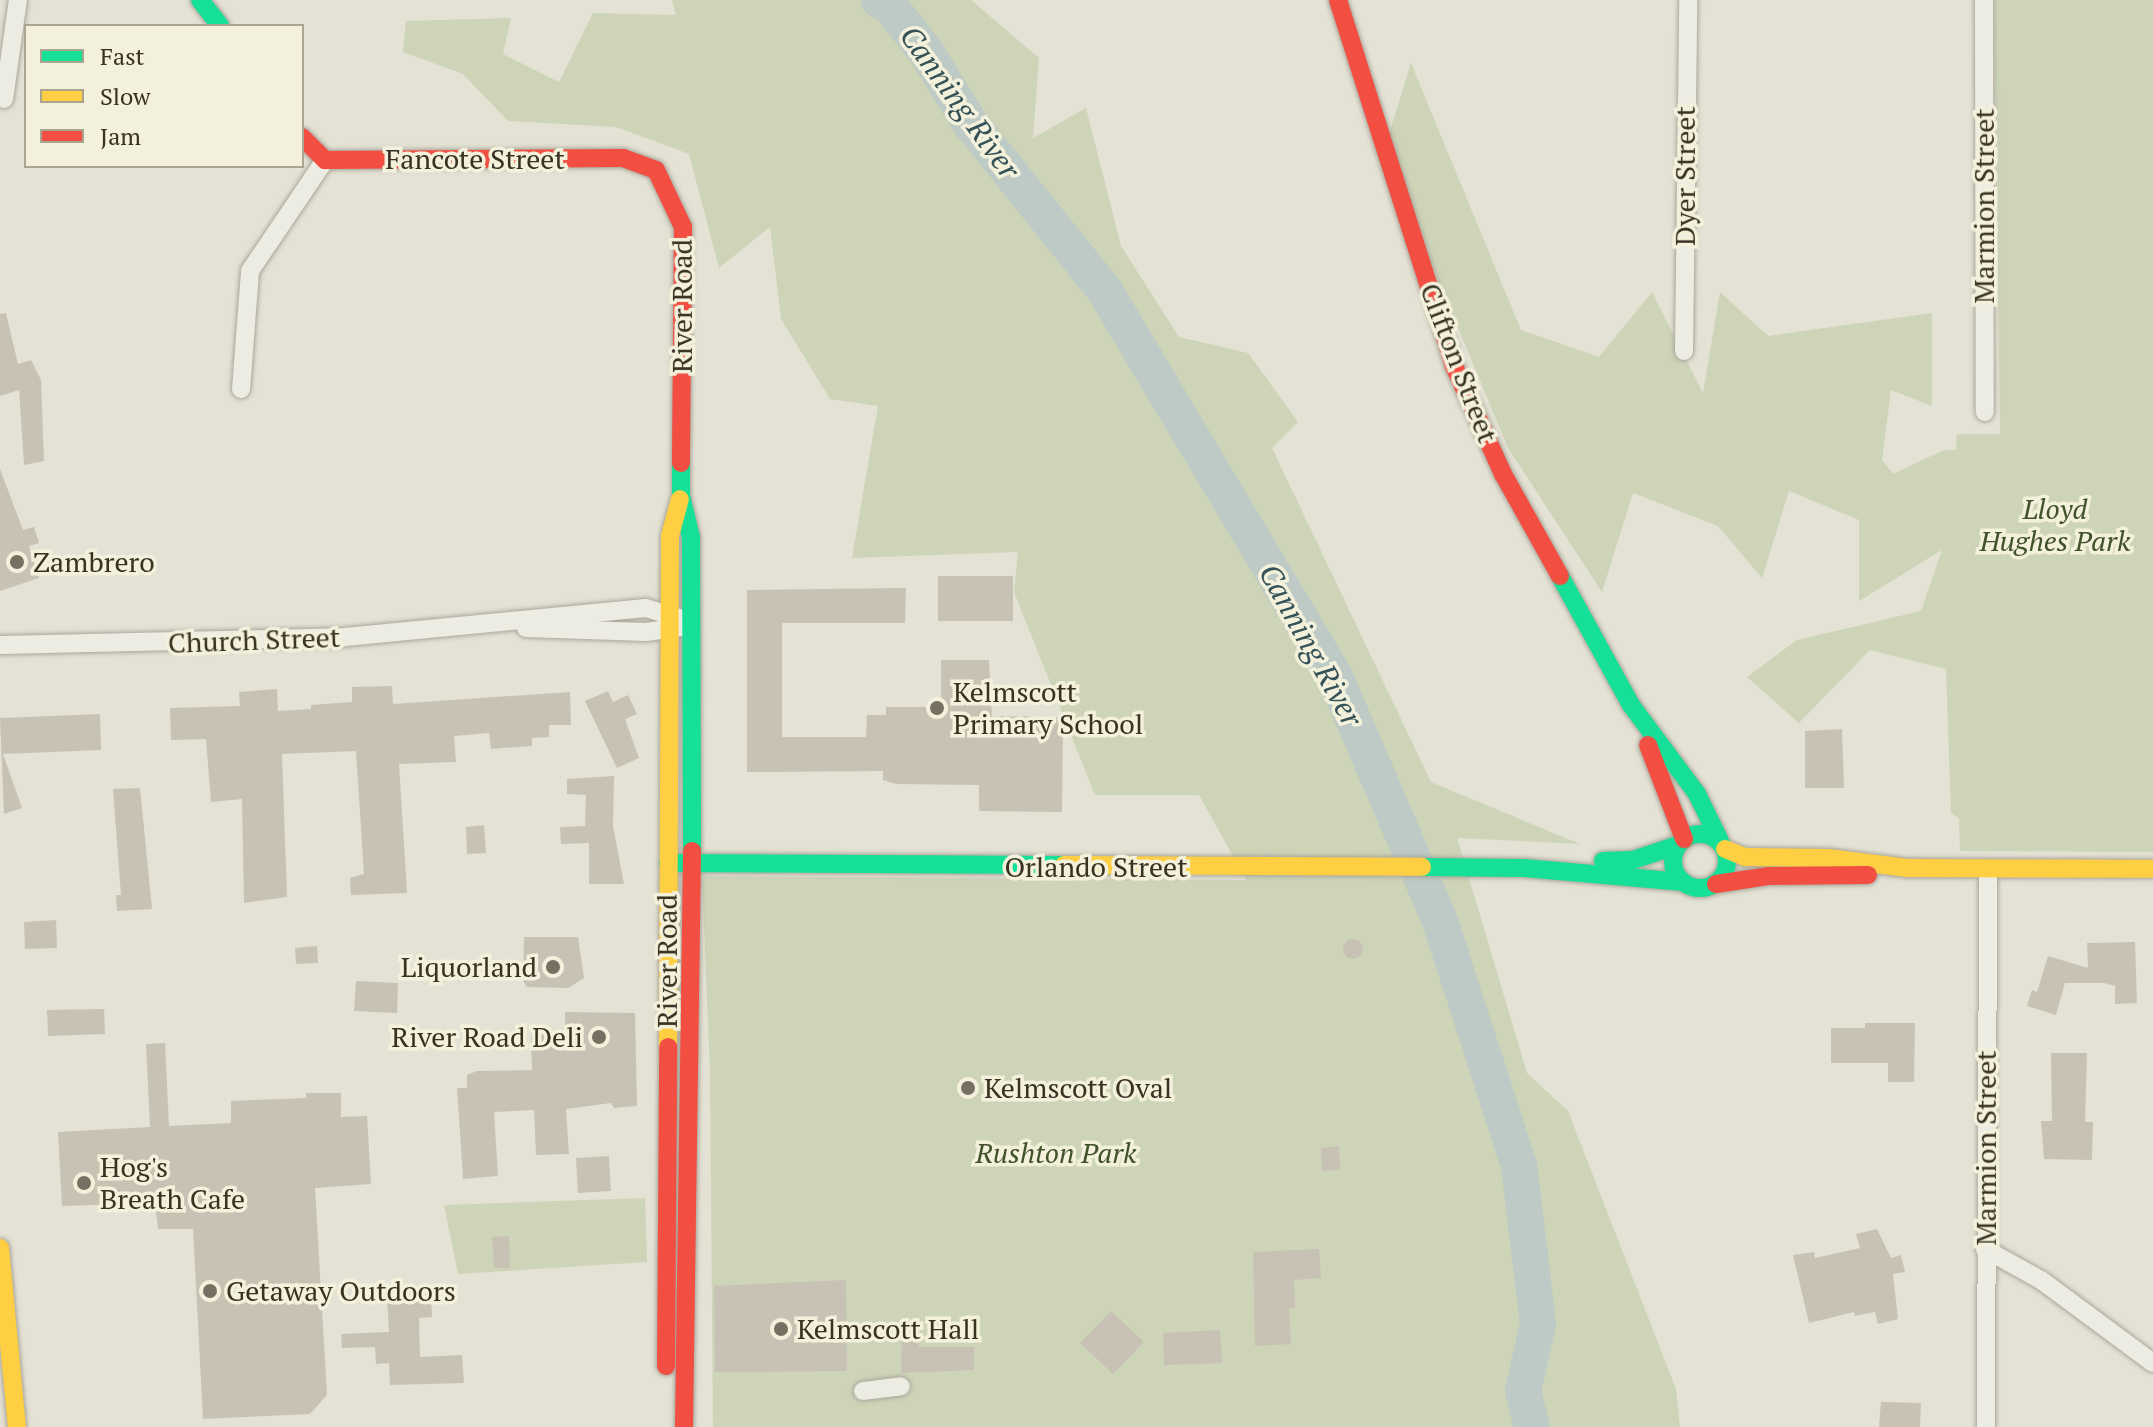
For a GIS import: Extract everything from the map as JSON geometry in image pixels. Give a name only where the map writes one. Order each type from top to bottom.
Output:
[{"type":"main road","points":[[200,0],[218,24]]},
{"type":"main road","name":"Clifton Street","points":[[1338,0],[1454,366],[1503,474],[1631,705],[1697,794],[1722,845]]},
{"type":"main road","points":[[304,139],[325,160]]},
{"type":"main road","name":"Fancote Street","points":[[325,160],[623,158],[656,170]]},
{"type":"main road","name":"River Road","points":[[656,170],[683,227],[681,496],[691,537],[688,624],[692,863],[684,1427]]},
{"type":"main road","name":"River Road","points":[[666,1427],[670,536],[681,496]]},
{"type":"main road","name":"Clifton Street","points":[[1631,705],[1681,842]]},
{"type":"main road","points":[[1907,868],[1871,875],[1769,876],[1697,888],[1683,882],[1673,862],[1681,842],[1703,833],[1745,857],[1828,858],[1907,868],[2153,869]]},
{"type":"main road","name":"Orlando Street","points":[[668,863],[1524,868],[1633,860],[1681,842]]},
{"type":"main road","points":[[1716,884],[1727,868],[1722,845]]},
{"type":"main road","name":"Orlando Street","points":[[1524,868],[1683,882]]},
{"type":"main road","points":[[0,1248],[17,1427]]},
{"type":"street","points":[[4,99],[18,0]]},
{"type":"street","name":"Dyer Street","points":[[1684,351],[1688,0]]},
{"type":"street","name":"Marmion Street","points":[[1984,0],[1985,412]]},
{"type":"street","points":[[241,389],[250,271],[325,160]]},
{"type":"street","name":"Church Street","points":[[508,626],[561,615],[646,608],[669,612],[688,624]]},
{"type":"street","name":"Church Street","points":[[0,645],[229,643],[508,626],[669,631],[688,624]]},
{"type":"street","name":"Marmion Street","points":[[1986,1427],[1988,869]]},
{"type":"street","points":[[1985,1249],[2041,1280],[2153,1363]]},
{"type":"street","points":[[863,1391],[901,1386]]},
{"type":"green space","name":"Rushton Park","points":[[672,0],[971,0],[1039,58],[1033,138],[1086,108],[1121,246],[1179,337],[1248,353],[1298,422],[1272,448],[1431,782],[1580,844],[1457,838],[1527,1073],[1568,1111],[1676,1389],[1680,1427],[713,1427],[710,1074],[702,876],[1246,880],[1199,795],[1095,795],[1014,592],[1018,552],[852,558],[878,406],[830,399],[781,319],[770,227],[719,268],[689,154],[616,127],[508,121],[463,74],[403,52],[406,21],[511,18],[503,54],[559,82],[593,13],[676,15]]},
{"type":"green space","name":"Lloyd Hughes Park","points":[[1994,0],[2153,0],[2153,852],[1960,851],[1959,818],[1951,813],[1946,669],[1870,650],[1799,723],[1747,677],[1797,640],[1921,611],[1942,550],[1859,601],[1859,520],[1789,491],[1762,578],[1718,526],[1633,493],[1602,592],[1508,448],[1384,150],[1411,63],[1521,330],[1599,357],[1652,292],[1703,393],[1720,292],[1768,336],[1932,313],[1932,406],[1891,390],[1882,460],[1893,474],[1944,450],[1956,450],[1957,434],[2000,434]]},
{"type":"green space","points":[[645,1198],[647,1262],[458,1274],[444,1205]]},
{"type":"building","points":[[6,313],[18,364],[31,360],[41,380],[44,461],[24,465],[19,390],[0,396],[0,314]]},
{"type":"building","name":"Zambrero","points":[[0,469],[23,530],[34,527],[39,543],[29,546],[39,578],[0,591]]},
{"type":"building","points":[[938,576],[1013,576],[1013,621],[938,621]]},
{"type":"building","points":[[906,588],[905,623],[782,623],[782,737],[866,737],[867,715],[886,715],[886,707],[941,707],[941,660],[989,660],[992,716],[1063,717],[1062,812],[979,811],[979,785],[896,784],[883,780],[883,771],[747,772],[747,590]]},
{"type":"building","points":[[392,686],[393,704],[570,692],[571,725],[549,725],[549,737],[532,738],[532,746],[491,749],[489,733],[454,736],[456,762],[399,764],[407,893],[351,895],[350,878],[364,874],[356,751],[282,754],[287,897],[244,903],[242,799],[211,802],[206,739],[171,740],[170,708],[240,706],[239,692],[277,689],[278,711],[311,709],[311,705],[352,702],[352,687]]},
{"type":"building","points":[[608,691],[613,702],[628,695],[637,714],[625,719],[639,758],[617,768],[585,701]]},
{"type":"building","points":[[100,714],[101,750],[3,754],[22,808],[4,814],[0,718]]},
{"type":"building","points":[[1842,729],[1844,788],[1805,788],[1805,731]]},
{"type":"building","points":[[614,776],[613,826],[624,884],[589,884],[589,843],[561,844],[560,827],[585,826],[586,795],[567,794],[567,779]]},
{"type":"building","points":[[140,788],[152,909],[117,911],[116,895],[121,895],[113,789]]},
{"type":"building","points":[[484,825],[486,853],[467,854],[466,827]]},
{"type":"building","points":[[56,920],[57,948],[25,949],[24,922]]},
{"type":"building","name":"Liquorland","points":[[524,937],[578,937],[584,978],[568,988],[527,987],[523,981]]},
{"type":"building","points":[[1353,939],[1360,942],[1363,949],[1360,956],[1353,959],[1346,956],[1343,949],[1346,942]]},
{"type":"building","points":[[2135,942],[2137,1003],[2115,1004],[2115,986],[2065,983],[2056,1015],[2027,1006],[2032,990],[2037,992],[2048,956],[2088,968],[2087,943]]},
{"type":"building","points":[[317,946],[318,963],[296,964],[295,948]]},
{"type":"building","points":[[356,981],[398,983],[397,1013],[354,1011]]},
{"type":"building","points":[[104,1009],[105,1034],[48,1036],[47,1010]]},
{"type":"building","points":[[565,1012],[635,1013],[637,1106],[614,1108],[611,1103],[566,1109],[569,1154],[536,1155],[534,1110],[494,1112],[498,1176],[463,1179],[457,1088],[467,1088],[467,1075],[477,1071],[532,1070],[531,1034],[565,1033]]},
{"type":"building","points":[[1865,1023],[1915,1023],[1914,1082],[1888,1082],[1888,1063],[1831,1063],[1831,1028],[1865,1028]]},
{"type":"building","points":[[165,1043],[169,1126],[231,1123],[231,1101],[306,1098],[306,1093],[341,1093],[341,1117],[367,1116],[371,1184],[315,1188],[327,1395],[310,1414],[203,1419],[193,1229],[158,1229],[155,1203],[62,1206],[58,1132],[150,1127],[146,1044]]},
{"type":"building","points":[[2051,1053],[2087,1053],[2085,1122],[2093,1122],[2092,1160],[2044,1159],[2041,1121],[2052,1121]]},
{"type":"building","points":[[1339,1146],[1340,1170],[1322,1171],[1321,1148]]},
{"type":"building","points":[[609,1156],[611,1191],[578,1193],[576,1158]]},
{"type":"building","points":[[1877,1229],[1891,1258],[1901,1255],[1905,1272],[1893,1274],[1898,1319],[1878,1324],[1875,1312],[1855,1316],[1854,1312],[1809,1323],[1793,1255],[1814,1252],[1815,1258],[1860,1248],[1856,1234]]},
{"type":"building","points":[[509,1236],[510,1268],[494,1268],[492,1237]]},
{"type":"building","points":[[1319,1249],[1321,1278],[1294,1280],[1295,1308],[1289,1309],[1291,1344],[1255,1346],[1253,1252]]},
{"type":"building","name":"Kelmscott Hall","points":[[846,1280],[847,1371],[715,1372],[714,1286]]},
{"type":"building","points":[[431,1292],[432,1317],[419,1318],[420,1357],[462,1355],[464,1383],[390,1385],[389,1363],[376,1364],[375,1347],[342,1348],[341,1334],[389,1332],[387,1295]]},
{"type":"building","points":[[1111,1311],[1144,1342],[1113,1374],[1080,1343]]},
{"type":"building","points":[[1220,1330],[1222,1363],[1164,1365],[1163,1333]]},
{"type":"building","points":[[902,1334],[919,1335],[919,1347],[974,1347],[974,1370],[901,1373]]},
{"type":"building","points":[[1881,1402],[1921,1403],[1920,1427],[1879,1427]]},
{"type":"waterway","name":"Canning River","points":[[879,0],[889,5],[926,52],[970,123],[1105,291],[1335,677],[1439,918],[1519,1166],[1538,1324],[1523,1391],[1532,1427]]},
{"type":"traffic: fast","points":[[200,0],[218,24]]},
{"type":"traffic: fast","points":[[681,463],[681,496],[691,537],[692,851]]},
{"type":"traffic: fast","points":[[1560,576],[1631,705],[1697,794],[1720,841]]},
{"type":"traffic: fast","points":[[1700,834],[1719,842],[1727,861],[1719,880],[1700,888],[1681,880],[1673,861],[1681,842],[1700,834]]},
{"type":"traffic: fast","points":[[1603,861],[1633,860],[1678,845]]},
{"type":"traffic: fast","points":[[668,863],[1064,865]]},
{"type":"traffic: fast","points":[[1422,867],[1524,868],[1683,882]]},
{"type":"traffic: slow","points":[[668,1047],[670,536],[680,499]]},
{"type":"traffic: slow","points":[[1725,849],[1745,857],[1828,858],[1907,868],[2153,869]]},
{"type":"traffic: slow","points":[[1064,865],[1422,867]]},
{"type":"traffic: slow","points":[[0,1248],[17,1427]]},
{"type":"traffic: jam","points":[[1338,0],[1454,366],[1503,474],[1560,576]]},
{"type":"traffic: jam","points":[[304,139],[325,160],[623,158],[656,170],[683,227],[681,463]]},
{"type":"traffic: jam","points":[[1648,745],[1684,839]]},
{"type":"traffic: jam","points":[[684,1427],[692,851]]},
{"type":"traffic: jam","points":[[1716,884],[1769,876],[1868,875]]},
{"type":"traffic: jam","points":[[666,1366],[668,1047]]},
{"type":"place","name":"Zambrero","points":[[17,562]]},
{"type":"place","name":"Kelmscott Primary School","points":[[937,708]]},
{"type":"place","name":"Liquorland","points":[[553,967]]},
{"type":"place","name":"River Road Deli","points":[[599,1037]]},
{"type":"place","name":"Kelmscott Oval","points":[[968,1088]]},
{"type":"place","name":"Hog's Breath Cafe","points":[[84,1183]]},
{"type":"place","name":"Getaway Outdoors","points":[[210,1291]]},
{"type":"place","name":"Kelmscott Hall","points":[[781,1329]]}]
